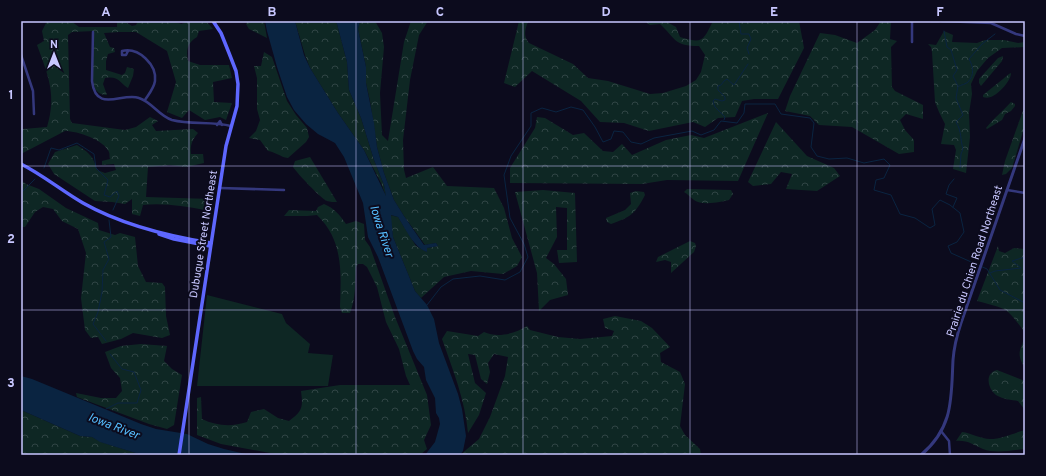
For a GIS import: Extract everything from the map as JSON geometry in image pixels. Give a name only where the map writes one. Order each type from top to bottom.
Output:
[{"type":"main road","name":"Dubuque Street Northeast","points":[[179,455],[219,188],[226,146],[238,99],[237,76],[223,37],[213,21]]},
{"type":"main road","points":[[21,164],[42,176],[69,195],[94,209],[119,220],[149,230],[211,244]]},
{"type":"street","points":[[912,21],[912,42]]},
{"type":"street","points":[[931,21],[939,21]]},
{"type":"street","points":[[942,21],[991,23],[1016,34],[1025,36]]},
{"type":"street","points":[[93,32],[92,81],[94,89],[102,98],[108,100],[132,96],[145,100],[161,114],[170,119],[182,122],[231,126]]},
{"type":"street","points":[[128,51],[145,58],[151,63],[155,71],[155,84],[145,100]]},
{"type":"street","points":[[21,55],[33,91],[34,114]]},
{"type":"street","name":"Prairie du Chien Road Northeast","points":[[921,455],[930,446],[946,421],[951,402],[954,358],[958,334],[976,276],[1025,138]]},
{"type":"street","points":[[219,188],[284,190]]},
{"type":"street","points":[[1007,190],[1025,193]]},
{"type":"street","points":[[941,431],[949,441],[950,455]]},
{"type":"green space","points":[[47,21],[71,21],[79,27],[117,27],[117,21],[124,21],[132,26],[136,25],[138,21],[171,21],[182,24],[187,21],[206,21],[213,29],[199,31],[197,37],[189,44],[187,57],[188,61],[200,65],[229,65],[232,78],[213,82],[214,102],[232,103],[226,120],[220,117],[205,120],[189,110],[182,118],[167,112],[176,82],[167,51],[136,32],[104,33],[110,47],[114,48],[115,52],[108,54],[106,70],[122,75],[125,73],[127,67],[134,69],[128,88],[114,78],[105,78],[103,84],[107,95],[100,93],[94,86],[93,79],[94,31],[72,32],[68,35],[70,119],[72,123],[125,130],[136,127],[150,117],[158,121],[152,125],[156,131],[193,129],[198,133],[192,143],[191,154],[203,154],[204,163],[186,167],[170,165],[148,167],[146,197],[211,199],[205,210],[174,205],[143,205],[140,216],[132,214],[132,199],[125,204],[95,201],[54,174],[48,164],[55,152],[77,145],[90,155],[97,170],[105,173],[116,170],[114,164],[102,165],[102,161],[110,159],[106,148],[96,140],[83,134],[65,131],[21,154],[21,127],[23,129],[47,127],[50,116],[50,85],[37,45],[44,41],[42,31]]},
{"type":"green space","points":[[248,21],[264,21],[267,38],[249,29],[246,24]]},
{"type":"green space","points":[[295,21],[335,21],[337,24],[347,62],[349,90],[361,118],[374,160],[384,185],[387,199],[381,183],[364,150],[338,113],[310,68]]},
{"type":"green space","points":[[360,21],[375,21],[382,33],[384,47],[380,93],[382,135],[388,141],[404,42],[411,21],[428,21],[419,35],[410,80],[403,140],[404,170],[406,178],[433,167],[447,186],[494,188],[504,208],[512,238],[522,257],[517,266],[503,274],[471,271],[444,277],[421,298],[415,291],[393,237],[390,215],[398,217],[416,246],[427,252],[427,248],[438,246],[436,243],[425,245],[394,200],[384,173],[377,147],[366,83],[366,67],[358,29]]},
{"type":"green space","points":[[519,21],[528,21],[525,33],[529,43],[573,64],[588,78],[608,81],[650,94],[663,93],[686,86],[696,80],[701,72],[705,55],[699,46],[685,45],[676,41],[660,24],[650,25],[644,21],[665,21],[676,27],[680,37],[698,40],[704,37],[713,21],[799,21],[804,48],[778,99],[754,99],[742,101],[735,117],[718,118],[705,127],[693,122],[649,131],[624,123],[600,122],[581,101],[532,71],[515,87],[504,83]]},
{"type":"green space","points":[[881,21],[891,21],[890,39],[897,41],[891,47],[892,87],[895,91],[923,105],[923,119],[906,114],[900,120],[905,130],[914,140],[914,152],[899,154],[852,127],[819,125],[810,116],[785,111],[790,96],[820,33],[835,35],[857,43],[875,30]]},
{"type":"green space","points":[[944,31],[953,35],[952,42],[977,43],[985,40],[1004,40],[1018,43],[1025,42],[1025,47],[1002,48],[988,58],[977,71],[971,84],[972,94],[969,113],[970,137],[966,173],[953,169],[956,150],[954,145],[941,144],[945,124],[935,102],[932,52],[931,47],[928,44],[936,45]]},
{"type":"green space","points":[[264,52],[272,57],[287,101],[307,128],[309,137],[306,142],[288,158],[268,151],[260,140],[249,138],[256,131],[260,120],[257,109],[257,78],[254,66],[261,66]]},
{"type":"green space","points":[[1003,56],[1002,61],[981,86],[979,79],[998,58]]},
{"type":"green space","points":[[1011,73],[1007,83],[998,92],[990,97],[983,97],[983,95]]},
{"type":"green space","points":[[1011,102],[1015,104],[1015,106],[1011,111],[1005,114],[1002,120],[987,129],[986,128],[989,124]]},
{"type":"green space","points":[[1025,105],[1025,125],[1012,168],[1006,174],[1002,175],[1005,161]]},
{"type":"green space","points":[[768,113],[738,181],[667,180],[642,184],[510,183],[510,168],[535,128],[537,117],[545,118],[573,135],[584,133],[603,151],[613,152],[622,144],[632,155],[666,140],[691,135],[704,138]]},
{"type":"green space","points":[[776,122],[807,156],[834,168],[840,176],[817,191],[786,189],[792,174],[781,172],[771,184],[753,186],[748,182]]},
{"type":"green space","points":[[310,157],[337,202],[324,199],[293,167],[295,161]]},
{"type":"green space","points":[[21,180],[26,184],[39,189],[66,208],[98,223],[99,230],[115,235],[120,233],[135,237],[138,266],[146,282],[162,283],[165,287],[166,316],[170,335],[162,338],[133,333],[121,339],[102,344],[98,337],[91,338],[85,330],[81,298],[86,253],[78,229],[62,221],[53,209],[43,207],[35,212],[25,227],[21,227]]},
{"type":"green space","points":[[687,189],[731,190],[733,194],[729,200],[702,203],[697,202],[684,192]]},
{"type":"green space","points":[[543,190],[575,193],[577,262],[559,263],[557,250],[567,250],[567,208],[556,207],[557,237],[546,258],[554,264],[566,279],[568,295],[550,300],[539,311],[537,273],[515,192]]},
{"type":"green space","points":[[636,191],[644,192],[645,195],[635,211],[628,217],[618,222],[611,224],[607,222],[606,218],[625,210],[631,204],[630,193]]},
{"type":"green space","points":[[324,204],[336,212],[346,224],[356,221],[364,224],[365,240],[370,247],[395,317],[427,395],[431,425],[424,440],[427,449],[420,455],[281,455],[221,444],[197,435],[197,398],[201,397],[202,419],[213,423],[230,425],[247,422],[251,412],[264,409],[278,418],[289,421],[301,408],[301,391],[340,385],[410,385],[399,349],[386,322],[377,287],[367,267],[363,264],[358,264],[356,267],[355,290],[352,307],[350,313],[342,313],[340,307],[341,282],[339,258],[332,236],[326,225],[317,215],[284,216],[289,210],[316,211],[318,207]]},
{"type":"green space","points":[[690,241],[695,243],[696,246],[694,252],[671,273],[671,262],[665,260],[656,262],[658,257]]},
{"type":"green space","points":[[998,246],[999,251],[1005,253],[1014,248],[1025,249],[1025,368],[1020,357],[1020,349],[1024,337],[1022,328],[1007,311],[977,301]]},
{"type":"green space","points":[[207,295],[282,314],[286,323],[310,344],[308,353],[333,355],[328,386],[197,386]]},
{"type":"green space","points":[[615,316],[641,321],[652,328],[670,347],[660,353],[661,362],[680,372],[685,384],[680,426],[685,435],[700,449],[701,455],[460,455],[479,439],[490,417],[505,376],[508,357],[494,354],[488,363],[490,372],[487,384],[481,379],[475,355],[468,354],[475,383],[486,393],[479,415],[468,433],[461,397],[442,339],[447,331],[478,336],[484,332],[500,335],[512,333],[527,326],[530,330],[558,337],[580,339],[612,336],[614,331],[605,328],[603,319]]},
{"type":"green space","points":[[141,344],[167,346],[164,361],[172,369],[182,375],[174,425],[167,429],[149,424],[77,397],[76,393],[101,398],[116,398],[122,391],[120,378],[111,368],[105,352],[121,346]]},
{"type":"green space","points":[[997,370],[1025,381],[1025,410],[1018,401],[1001,397],[993,392],[989,385],[989,378],[990,374]]},
{"type":"green space","points":[[21,410],[80,436],[92,437],[101,442],[142,455],[21,455]]},
{"type":"green space","points":[[1025,430],[1025,449],[993,451],[983,449],[967,442],[956,441],[962,432],[983,438],[994,439]]},
{"type":"water","name":"Iowa River","points":[[265,21],[295,21],[304,55],[310,68],[338,113],[364,150],[386,196],[384,185],[374,160],[361,118],[349,90],[347,62],[335,21],[360,21],[358,29],[366,67],[366,83],[377,147],[384,173],[394,200],[424,245],[436,243],[438,246],[427,248],[427,252],[422,250],[410,237],[398,217],[391,215],[393,237],[415,291],[427,305],[434,319],[439,343],[458,394],[466,436],[463,451],[460,455],[425,455],[435,442],[440,424],[436,413],[435,398],[426,380],[424,367],[417,359],[413,351],[378,257],[368,237],[363,203],[344,157],[335,143],[318,134],[306,124],[294,110],[287,97],[277,67]]},
{"type":"water","name":"Iowa River","points":[[21,376],[32,379],[141,424],[156,429],[187,434],[208,444],[250,455],[142,455],[100,442],[92,437],[80,436],[21,410]]},
{"type":"waterway","points":[[739,21],[741,34],[749,34],[751,39],[747,48],[749,54]]},
{"type":"waterway","points":[[944,31],[947,47],[951,50],[957,70],[953,76],[958,86],[956,98],[963,115],[956,122],[960,132],[963,149],[960,168]]},
{"type":"waterway","points":[[959,86],[967,83],[972,76],[972,65],[969,59],[982,44],[995,34]]},
{"type":"waterway","points":[[724,120],[725,117],[715,107],[713,101],[715,99],[722,101],[725,100],[725,97],[718,90],[718,86],[727,79],[734,85],[748,64]]},
{"type":"waterway","points":[[427,305],[441,287],[453,279],[480,276],[505,280],[520,272],[528,257],[524,244],[510,218],[504,175],[511,156],[531,126],[531,113],[542,108],[556,112],[571,107],[583,110],[603,142],[611,139],[614,131],[623,132],[631,142],[641,144],[654,138],[692,131],[701,135],[714,130],[721,121],[737,123],[744,113],[745,104],[775,104],[781,114],[810,118],[814,123],[811,147],[817,156],[829,159],[847,158],[864,163],[884,159],[890,165],[884,178],[876,180],[874,190],[891,195],[900,214],[915,218],[930,228],[935,225],[932,209],[940,200],[950,205],[960,213],[964,232],[957,242],[948,246],[951,253],[987,269],[1000,290],[1025,303]]},
{"type":"waterway","points":[[44,168],[51,148],[59,150],[77,143],[94,154],[96,168],[108,180],[104,195],[110,197],[117,191],[119,196],[113,210]]},
{"type":"waterway","points":[[21,193],[35,179]]},
{"type":"waterway","points":[[953,207],[957,198],[946,194],[949,185],[954,179]]},
{"type":"waterway","points":[[106,341],[93,324],[98,312],[102,292],[103,270],[109,259],[104,242],[111,237],[109,220]]},
{"type":"waterway","points":[[990,273],[1021,268],[1012,261],[1025,257]]},
{"type":"waterway","points":[[106,409],[118,403],[137,403],[141,390],[134,372],[122,369],[110,354]]}]
